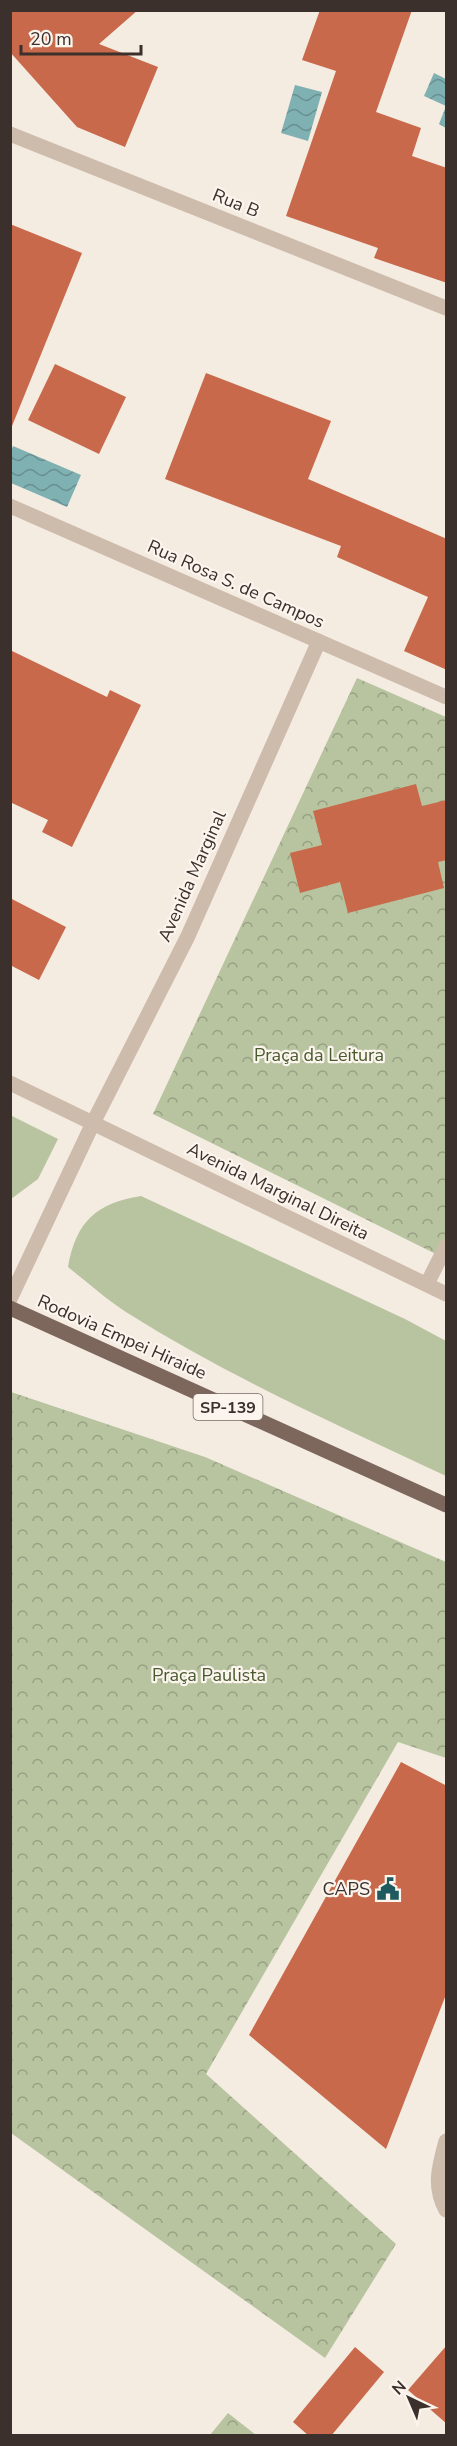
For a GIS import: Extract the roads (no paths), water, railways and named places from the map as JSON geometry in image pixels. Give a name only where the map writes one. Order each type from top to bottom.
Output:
[{"type":"main road","name":"Rodovia Empei Hiraide","points":[[10,1308],[447,1505]]},
{"type":"street","name":"Rua B","points":[[10,134],[447,308]]},
{"type":"street","name":"Rua Rosa S. de Campos","points":[[10,506],[447,697]]},
{"type":"street","name":"Avenida Marginal","points":[[10,1299],[93,1123],[188,936],[319,641]]},
{"type":"street","name":"Avenida Marginal Direita","points":[[10,1083],[447,1294]]},
{"type":"street","points":[[427,1284],[447,1246]]},
{"type":"street","points":[[443,2204],[437,2174],[447,2141]]},
{"type":"water","points":[[434,73],[446,79],[446,106],[424,96]]},
{"type":"water","points":[[295,85],[322,92],[308,141],[281,133]]},
{"type":"water","points":[[446,106],[446,128],[439,124]]},
{"type":"water","points":[[13,446],[81,475],[67,507],[11,483]]},
{"type":"place","name":"CAPS","points":[[388,1889]]},
{"type":"park label","name":"Praça da Leitura","points":[[319,1055]]},
{"type":"park label","name":"Praça Paulista","points":[[209,1675]]}]
